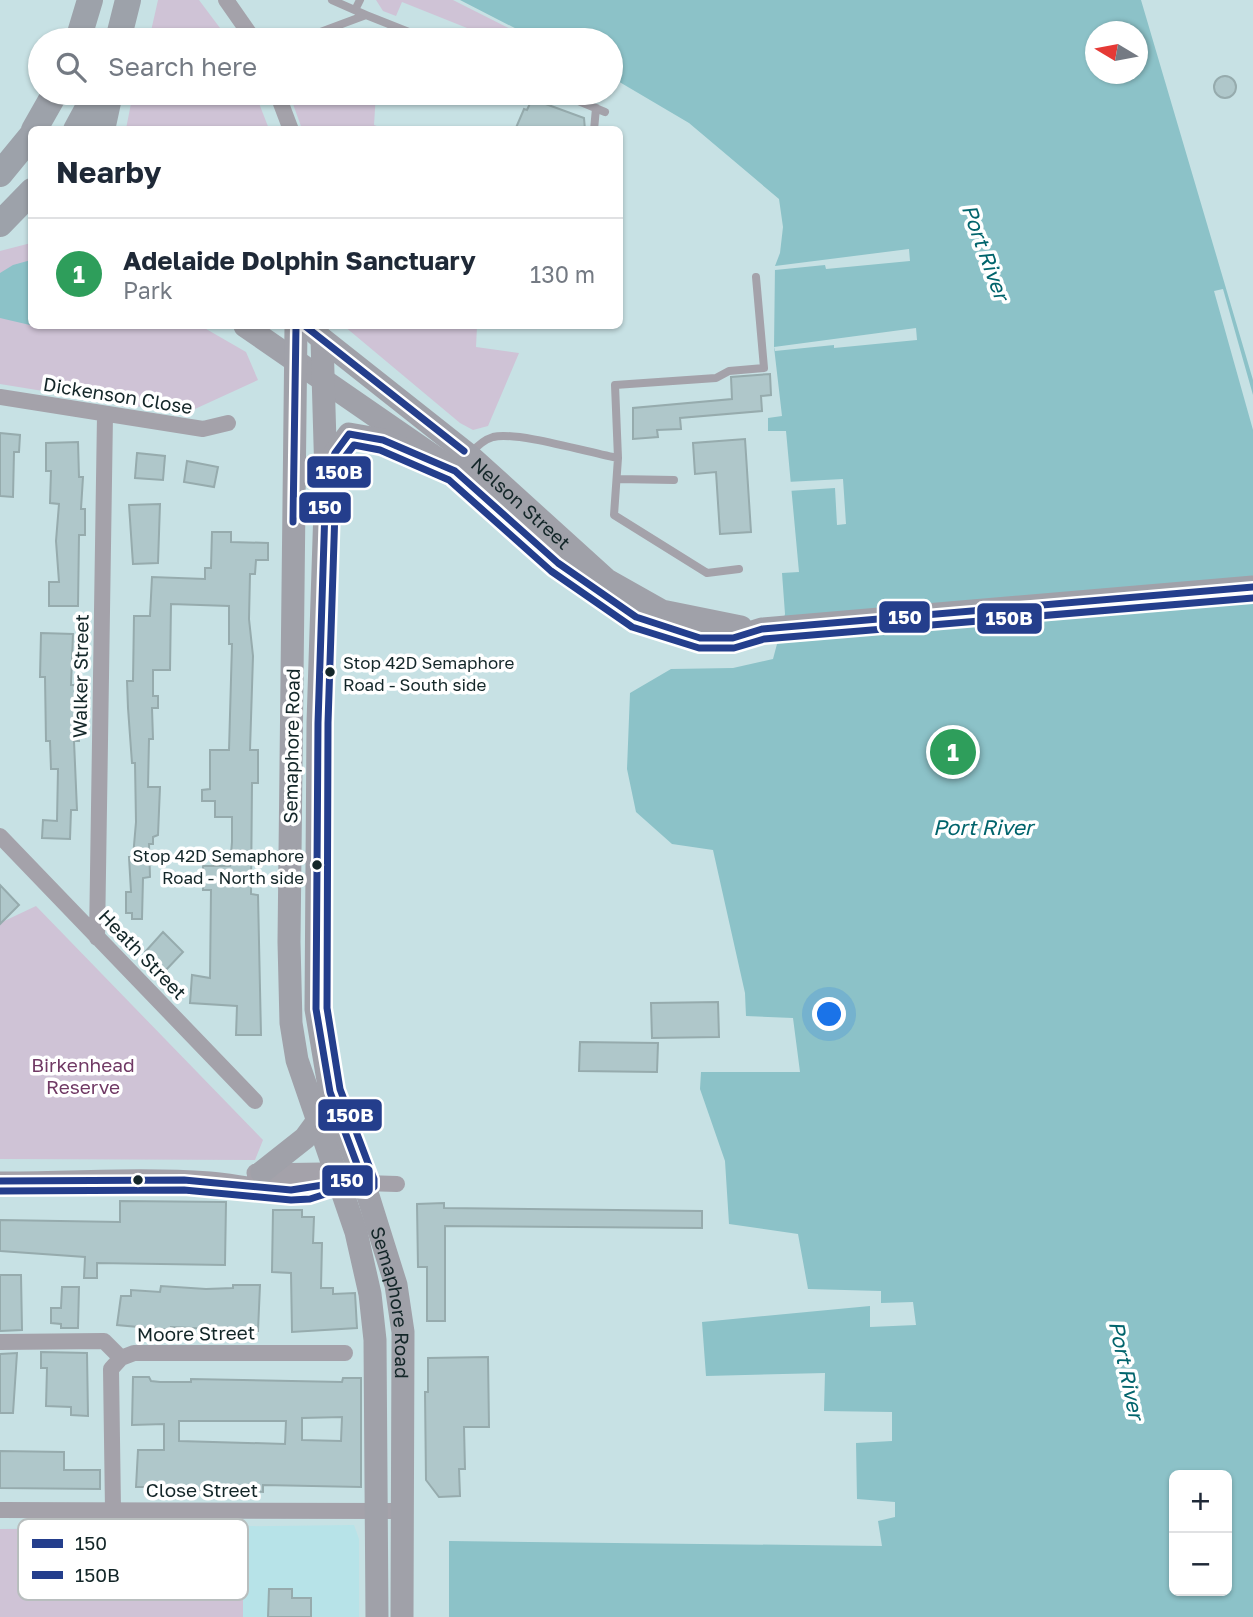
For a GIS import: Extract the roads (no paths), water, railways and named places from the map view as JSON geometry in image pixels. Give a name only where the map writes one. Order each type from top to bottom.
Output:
[{"type":"highway","points":[[82,28],[90,0]]},
{"type":"highway","points":[[121,28],[128,0]]},
{"type":"highway","points":[[131,28],[138,0]]},
{"type":"highway","points":[[38,126],[49,105]]},
{"type":"highway","points":[[78,126],[90,105]]},
{"type":"highway","points":[[103,126],[107,105]]},
{"type":"highway","points":[[0,174],[28,142]]},
{"type":"highway","points":[[13,217],[28,196]]},
{"type":"main road","name":"Nelson Street","points":[[250,329],[323,380],[462,463]]},
{"type":"main road","name":"Semaphore Road","points":[[296,329],[291,1023],[297,1060],[316,1123],[356,1232],[370,1294],[375,1340],[377,1617]]},
{"type":"main road","name":"Nelson Street","points":[[316,330],[462,463],[607,580],[643,602],[684,618],[762,629],[1253,587]]},
{"type":"main road","name":"Semaphore Road","points":[[316,330],[323,380],[326,478],[318,723],[316,1009],[330,1092],[364,1183],[396,1285],[403,1332],[402,1617]]},
{"type":"main road","points":[[326,478],[335,453],[349,434],[383,440],[462,463]]},
{"type":"main road","points":[[261,1172],[306,1139],[316,1123]]},
{"type":"street","points":[[226,0],[246,28]]},
{"type":"street","points":[[281,105],[289,126]]},
{"type":"street","name":"Dickenson Close","points":[[0,397],[203,429],[228,423]]},
{"type":"street","name":"Walker Street","points":[[97,938],[105,415]]},
{"type":"street","name":"Heath Street","points":[[0,836],[256,1101]]},
{"type":"street","points":[[210,1181],[261,1172],[323,1172],[336,1179],[397,1184]]},
{"type":"street","points":[[0,1181],[210,1181],[271,1188],[323,1187],[336,1179]]},
{"type":"street","points":[[0,1342],[104,1341],[121,1358]]},
{"type":"street","name":"Moore Street","points":[[113,1510],[111,1368],[121,1358],[134,1353],[345,1353]]},
{"type":"street","name":"Close Street","points":[[0,1510],[403,1511]]},
{"type":"lane","points":[[331,0],[399,28]]},
{"type":"lane","points":[[355,10],[360,0]]},
{"type":"lane","points":[[331,28],[366,15]]},
{"type":"lane","points":[[589,105],[605,111]]},
{"type":"lane","points":[[594,126],[596,108]]},
{"type":"lane","points":[[739,569],[707,573],[614,515],[618,458],[615,385],[716,378],[729,371],[764,368],[756,277]]},
{"type":"lane","points":[[462,463],[479,443],[494,437],[618,458]]},
{"type":"lane","points":[[617,479],[674,480]]},
{"type":"water","name":"Port River","points":[[460,0],[1141,0],[1147,21],[1085,21],[1085,84],[1148,84],[1148,24],[1253,380],[1253,1617],[449,1617],[449,1541],[882,1546],[878,1521],[895,1517],[895,1502],[857,1499],[856,1443],[892,1441],[892,1412],[824,1411],[825,1373],[706,1376],[702,1322],[870,1306],[870,1327],[916,1325],[913,1302],[881,1303],[881,1291],[808,1289],[798,1234],[729,1224],[725,1161],[700,1089],[701,1072],[800,1072],[793,1018],[746,1016],[745,993],[713,850],[672,844],[636,812],[627,769],[630,693],[671,669],[733,668],[773,659],[785,614],[782,573],[799,572],[786,431],[768,431],[768,418],[782,416],[774,347],[775,266],[780,253],[783,227],[779,199],[689,123],[623,84],[623,28],[515,28]]},
{"type":"water","points":[[28,261],[28,324],[0,318],[0,273],[13,265]]},
{"type":"place","name":"Stop 42D Semaphore Road - South side","points":[[330,672]]},
{"type":"place","name":"Adelaide Dolphin Sanctuary","points":[[953,752]]},
{"type":"place","name":"Stop 42D Semaphore Road - North side","points":[[317,865]]},
{"type":"park label","name":"Birkenhead Reserve","points":[[83,1075]]}]
